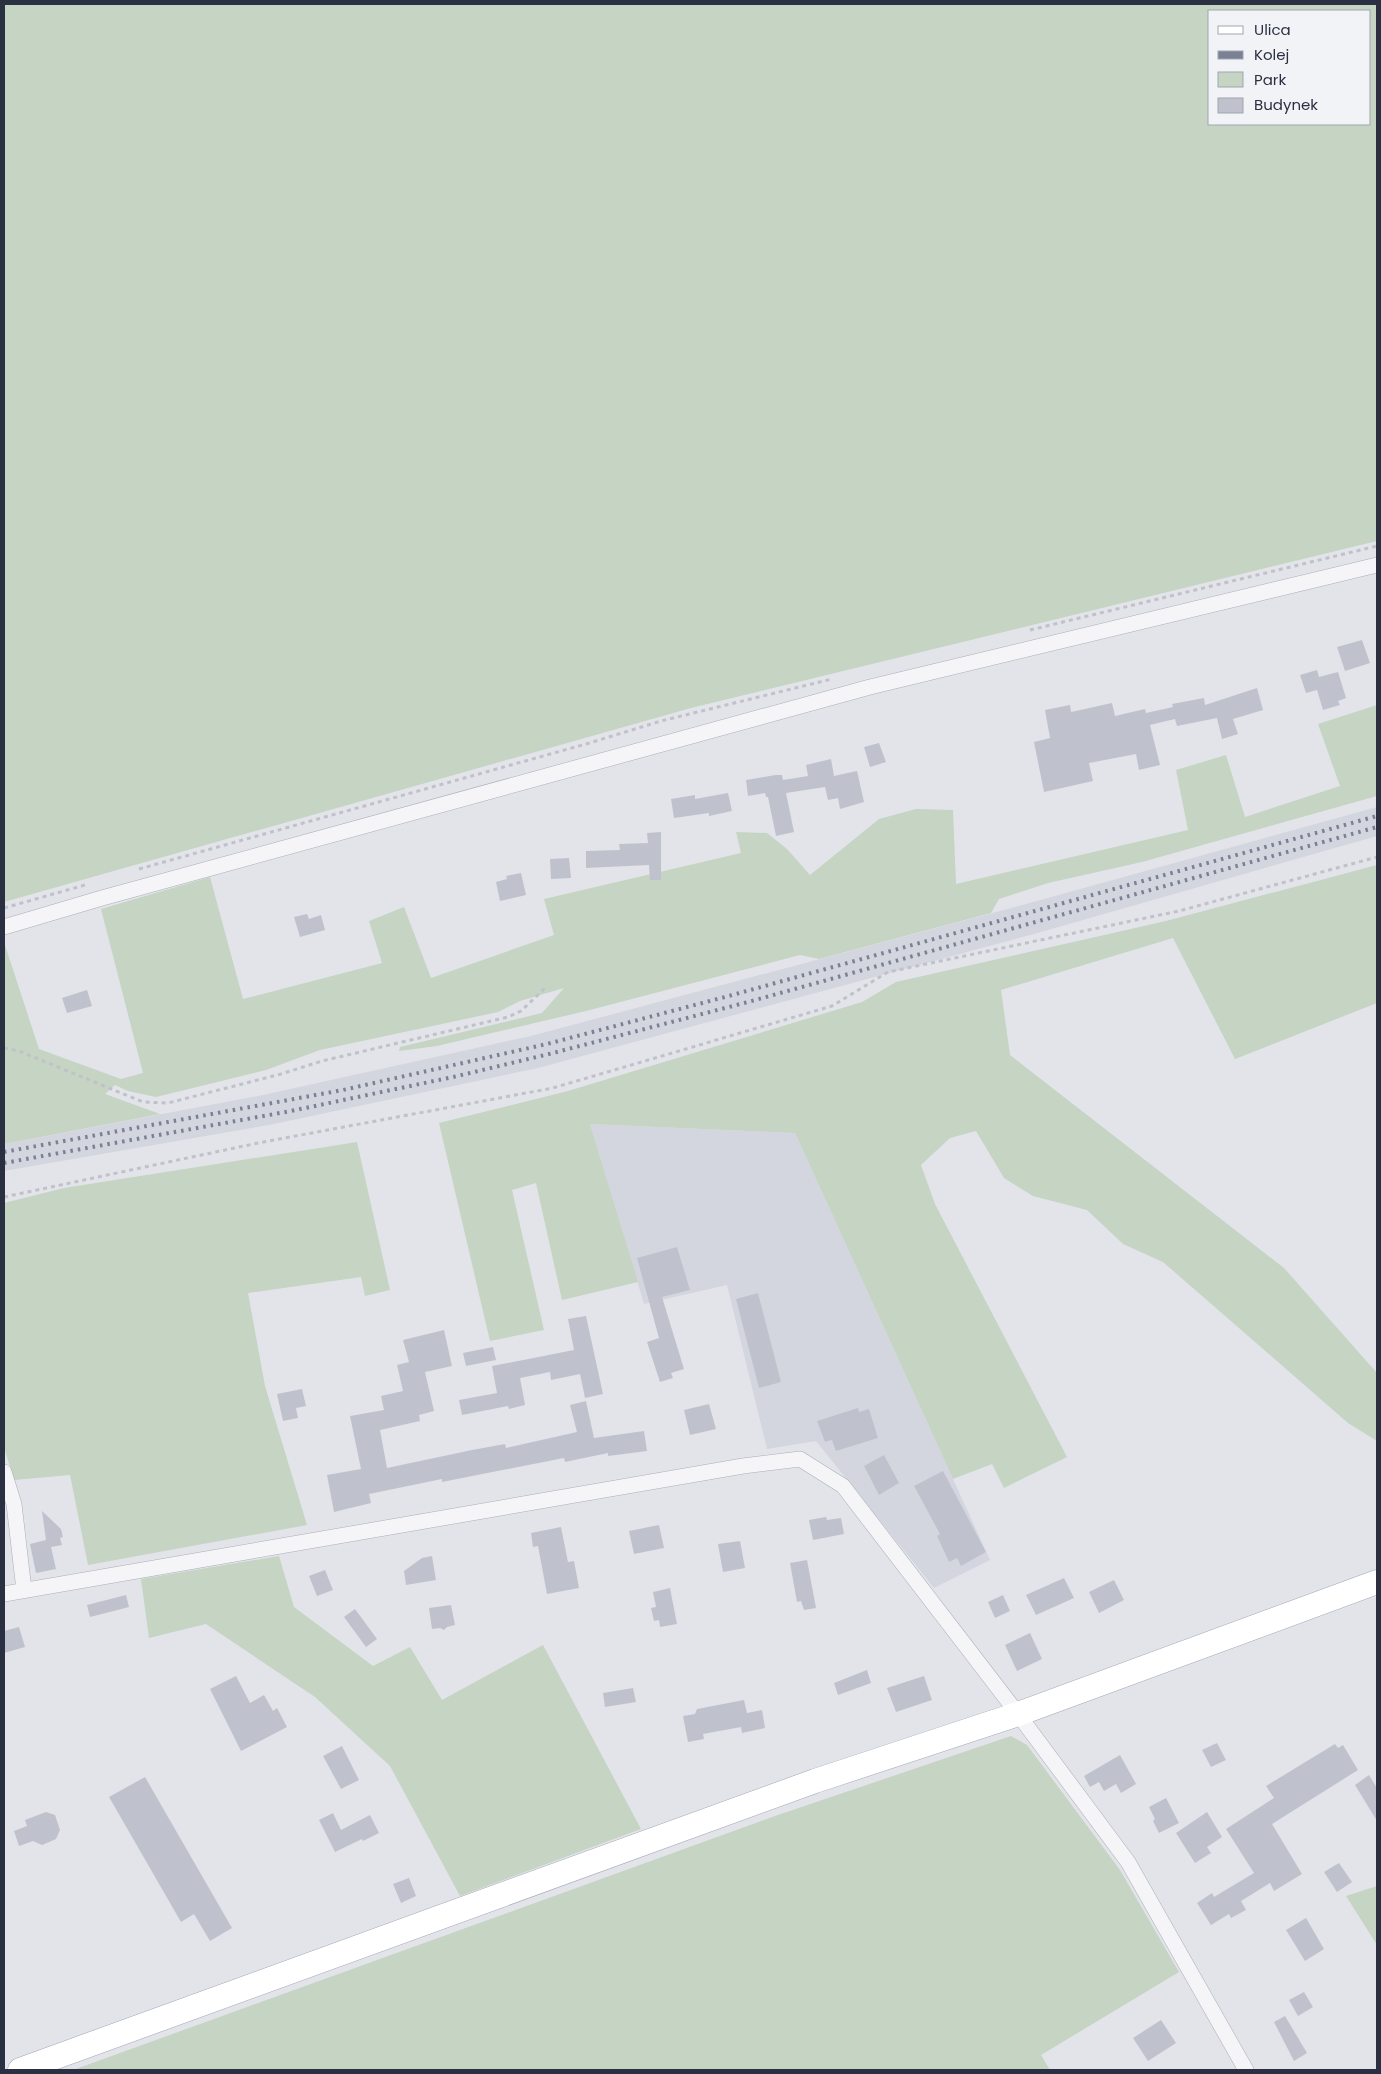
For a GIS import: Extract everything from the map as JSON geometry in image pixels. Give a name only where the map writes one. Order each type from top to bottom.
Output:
[{"type":"main road","points":[[20,2070],[806,1785],[1018,1714],[1377,1582]]},
{"type":"street","points":[[4,927],[111,895],[870,688],[1377,565]]},
{"type":"street","points":[[4,1594],[743,1466],[800,1459],[843,1486],[1018,1714],[1128,1862],[1246,2070]]},
{"type":"street","points":[[4,1472],[14,1504],[24,1590]]},
{"type":"path","points":[[4,1197],[258,1143],[553,1088],[832,1006],[888,972],[1179,911],[1377,857]]},
{"type":"path","points":[[4,1048],[19,1051],[143,1102],[168,1104],[322,1061],[508,1017],[521,1011],[545,988]]},
{"type":"shaded area","points":[[1377,807],[1377,836],[1034,934],[538,1068],[269,1125],[4,1171],[4,1144],[263,1095],[531,1036],[1026,904]]},
{"type":"shaded area","points":[[590,1124],[795,1133],[990,1560],[934,1588],[816,1441],[767,1449],[727,1285],[644,1304]]},
{"type":"green space","points":[[4,4],[1377,4],[1377,541],[691,708],[4,902]]},
{"type":"green space","points":[[1377,705],[1377,796],[1142,862],[1048,883],[999,899],[991,913],[819,959],[800,955],[586,1011],[437,1046],[399,1051],[400,1047],[542,1013],[564,988],[520,1001],[498,1012],[320,1050],[266,1070],[156,1097],[128,1091],[115,1085],[105,1094],[160,1114],[4,1144],[4,942],[39,1049],[121,1079],[143,1073],[101,909],[210,877],[243,999],[382,963],[369,921],[404,907],[431,978],[554,935],[544,899],[741,853],[736,832],[767,833],[787,849],[810,875],[879,819],[916,809],[953,810],[956,884],[1188,830],[1176,770],[1226,755],[1245,817],[1340,786],[1318,724]]},
{"type":"green space","points":[[1377,865],[1377,1003],[1235,1059],[1173,938],[1001,990],[1010,1055],[1284,1268],[1377,1373],[1377,1441],[1348,1423],[1163,1262],[1123,1244],[1087,1210],[1033,1196],[1004,1178],[976,1131],[950,1138],[921,1165],[935,1204],[1067,1457],[1004,1488],[992,1464],[953,1479],[795,1133],[590,1124],[638,1282],[562,1300],[536,1183],[512,1190],[544,1330],[490,1341],[439,1123],[568,1091],[862,1002],[896,982],[1166,921]]},
{"type":"green space","points":[[357,1142],[390,1290],[365,1296],[361,1277],[248,1293],[265,1386],[307,1525],[88,1565],[70,1475],[14,1480],[4,1447],[4,1203],[64,1188]]},
{"type":"green space","points":[[279,1556],[294,1607],[373,1666],[410,1647],[442,1700],[543,1645],[641,1829],[460,1896],[390,1766],[315,1697],[206,1624],[149,1638],[141,1579]]},
{"type":"green space","points":[[1011,1736],[1027,1745],[1120,1870],[1179,1972],[1041,2055],[1050,2070],[73,2070],[778,1815]]},
{"type":"green space","points":[[1377,1886],[1377,1945],[1346,1896]]},
{"type":"building","points":[[1362,640],[1370,663],[1345,671],[1337,647]]},
{"type":"building","points":[[1317,670],[1319,677],[1338,672],[1346,698],[1338,701],[1340,705],[1323,710],[1317,690],[1306,693],[1300,675]]},
{"type":"building","points":[[1257,688],[1263,710],[1233,719],[1238,734],[1222,739],[1217,718],[1177,726],[1175,719],[1150,725],[1160,765],[1139,770],[1136,754],[1089,763],[1093,781],[1044,792],[1034,742],[1050,738],[1045,710],[1070,705],[1071,712],[1112,703],[1115,716],[1145,709],[1146,713],[1173,707],[1172,704],[1204,698],[1205,705]]},
{"type":"building","points":[[879,743],[886,762],[870,767],[864,747]]},
{"type":"building","points":[[831,759],[834,776],[857,771],[864,802],[840,809],[838,798],[828,800],[825,787],[786,793],[794,832],[776,836],[768,797],[766,797],[765,793],[748,796],[746,780],[776,775],[782,775],[783,780],[808,776],[806,765]]},
{"type":"building","points":[[728,793],[732,811],[709,816],[709,813],[674,818],[671,799],[695,795],[695,799]]},
{"type":"building","points":[[661,832],[661,880],[650,880],[649,865],[586,868],[586,851],[620,850],[619,844],[648,843],[647,833]]},
{"type":"building","points":[[569,858],[571,878],[551,879],[550,859]]},
{"type":"building","points":[[521,873],[526,895],[500,901],[496,882],[507,879],[506,876]]},
{"type":"building","points":[[307,914],[309,919],[321,915],[325,930],[300,937],[294,917]]},
{"type":"building","points":[[87,990],[92,1006],[67,1013],[62,998]]},
{"type":"building","points":[[677,1247],[690,1290],[662,1297],[684,1369],[671,1373],[673,1378],[660,1382],[647,1342],[659,1338],[637,1258]]},
{"type":"building","points":[[758,1293],[781,1382],[759,1388],[736,1299]]},
{"type":"building","points":[[586,1316],[603,1394],[585,1398],[580,1374],[551,1380],[550,1372],[520,1378],[525,1405],[509,1409],[508,1406],[462,1415],[459,1400],[497,1393],[492,1366],[574,1350],[568,1319]]},
{"type":"building","points":[[444,1330],[452,1366],[425,1372],[434,1411],[419,1415],[420,1421],[380,1430],[387,1468],[505,1444],[506,1448],[577,1432],[570,1405],[586,1401],[594,1438],[644,1431],[647,1451],[608,1456],[608,1453],[565,1462],[564,1458],[442,1482],[442,1479],[369,1494],[371,1503],[334,1512],[327,1475],[361,1469],[350,1416],[384,1410],[381,1396],[403,1391],[397,1365],[409,1362],[403,1340]]},
{"type":"building","points":[[493,1347],[496,1360],[466,1366],[463,1353]]},
{"type":"building","points":[[302,1389],[306,1406],[296,1408],[298,1418],[283,1421],[277,1394]]},
{"type":"building","points":[[709,1404],[716,1429],[690,1435],[684,1410]]},
{"type":"building","points":[[858,1408],[859,1412],[869,1409],[878,1438],[836,1451],[832,1440],[825,1442],[817,1421]]},
{"type":"building","points":[[884,1455],[899,1483],[879,1495],[864,1466]]},
{"type":"building","points":[[943,1471],[986,1552],[961,1566],[957,1558],[949,1562],[937,1536],[940,1534],[914,1486]]},
{"type":"building","points":[[42,1511],[61,1529],[63,1537],[60,1538],[62,1545],[51,1547],[56,1569],[36,1573],[30,1544],[46,1540]]},
{"type":"building","points":[[826,1517],[827,1520],[841,1518],[844,1534],[813,1540],[809,1520]]},
{"type":"building","points":[[659,1525],[664,1548],[634,1554],[629,1531]]},
{"type":"building","points":[[561,1527],[568,1562],[574,1561],[579,1588],[547,1594],[538,1546],[533,1547],[531,1533]]},
{"type":"building","points":[[740,1541],[745,1568],[723,1572],[718,1544]]},
{"type":"building","points":[[432,1556],[436,1580],[406,1585],[404,1571],[422,1558]]},
{"type":"building","points":[[807,1560],[816,1608],[804,1610],[801,1601],[797,1602],[790,1563]]},
{"type":"building","points":[[325,1570],[333,1590],[317,1596],[309,1576]]},
{"type":"building","points":[[1064,1578],[1074,1598],[1036,1615],[1026,1595]]},
{"type":"building","points":[[1114,1580],[1124,1600],[1099,1613],[1089,1592]]},
{"type":"building","points":[[670,1588],[677,1624],[660,1627],[659,1620],[654,1621],[651,1608],[656,1607],[653,1592]]},
{"type":"building","points":[[126,1595],[129,1607],[90,1617],[87,1605]]},
{"type":"building","points":[[1003,1595],[1010,1611],[995,1618],[988,1602]]},
{"type":"building","points":[[451,1605],[455,1625],[444,1630],[440,1628],[432,1629],[429,1608]]},
{"type":"building","points":[[355,1609],[377,1639],[366,1647],[344,1617]]},
{"type":"building","points":[[19,1627],[25,1647],[4,1653],[4,1631]]},
{"type":"building","points":[[1030,1633],[1042,1659],[1017,1671],[1005,1645]]},
{"type":"building","points":[[867,1670],[871,1683],[838,1695],[834,1683]]},
{"type":"building","points":[[236,1676],[250,1703],[264,1695],[273,1711],[277,1708],[287,1727],[241,1751],[210,1689]]},
{"type":"building","points":[[924,1676],[932,1700],[896,1712],[887,1688]]},
{"type":"building","points":[[633,1688],[636,1702],[605,1707],[603,1693]]},
{"type":"building","points":[[744,1700],[747,1713],[762,1710],[765,1728],[742,1733],[741,1727],[703,1734],[704,1739],[688,1742],[683,1716],[695,1714],[697,1709]]},
{"type":"building","points":[[1217,1743],[1226,1760],[1211,1767],[1202,1750]]},
{"type":"building","points":[[1335,1744],[1338,1748],[1343,1745],[1358,1770],[1272,1824],[1302,1874],[1274,1891],[1270,1883],[1241,1901],[1246,1910],[1231,1918],[1229,1914],[1211,1925],[1197,1903],[1212,1893],[1214,1897],[1254,1873],[1226,1829],[1274,1798],[1266,1786]]},
{"type":"building","points":[[342,1746],[359,1780],[341,1789],[323,1756]]},
{"type":"building","points":[[1120,1755],[1136,1784],[1121,1793],[1116,1784],[1104,1791],[1099,1782],[1090,1787],[1084,1776]]},
{"type":"building","points":[[1369,1775],[1377,1788],[1377,1821],[1355,1785]]},
{"type":"building","points":[[145,1777],[232,1928],[210,1941],[194,1914],[181,1922],[109,1797]]},
{"type":"building","points":[[1166,1798],[1179,1823],[1159,1833],[1149,1807]]},
{"type":"building","points":[[46,1812],[55,1815],[60,1830],[56,1839],[42,1845],[33,1841],[19,1846],[14,1831],[27,1826],[25,1820]]},
{"type":"building","points":[[1207,1812],[1222,1837],[1207,1847],[1211,1853],[1195,1863],[1176,1833]]},
{"type":"building","points":[[333,1813],[341,1830],[370,1815],[379,1833],[335,1852],[319,1820]]},
{"type":"building","points":[[1339,1863],[1352,1882],[1337,1892],[1324,1872]]},
{"type":"building","points":[[409,1878],[416,1896],[401,1903],[393,1884]]},
{"type":"building","points":[[1306,1918],[1324,1949],[1305,1961],[1286,1930]]},
{"type":"building","points":[[1304,1992],[1313,2007],[1298,2016],[1289,2000]]},
{"type":"building","points":[[1285,2016],[1307,2053],[1294,2061],[1274,2022]]},
{"type":"building","points":[[1161,2020],[1176,2043],[1148,2061],[1133,2038]]},
{"type":"railway","points":[[4,1152],[343,1090],[547,1044],[725,997],[1377,816]]},
{"type":"railway","points":[[4,1163],[291,1111],[453,1077],[549,1054],[748,1002],[1377,827]]}]
